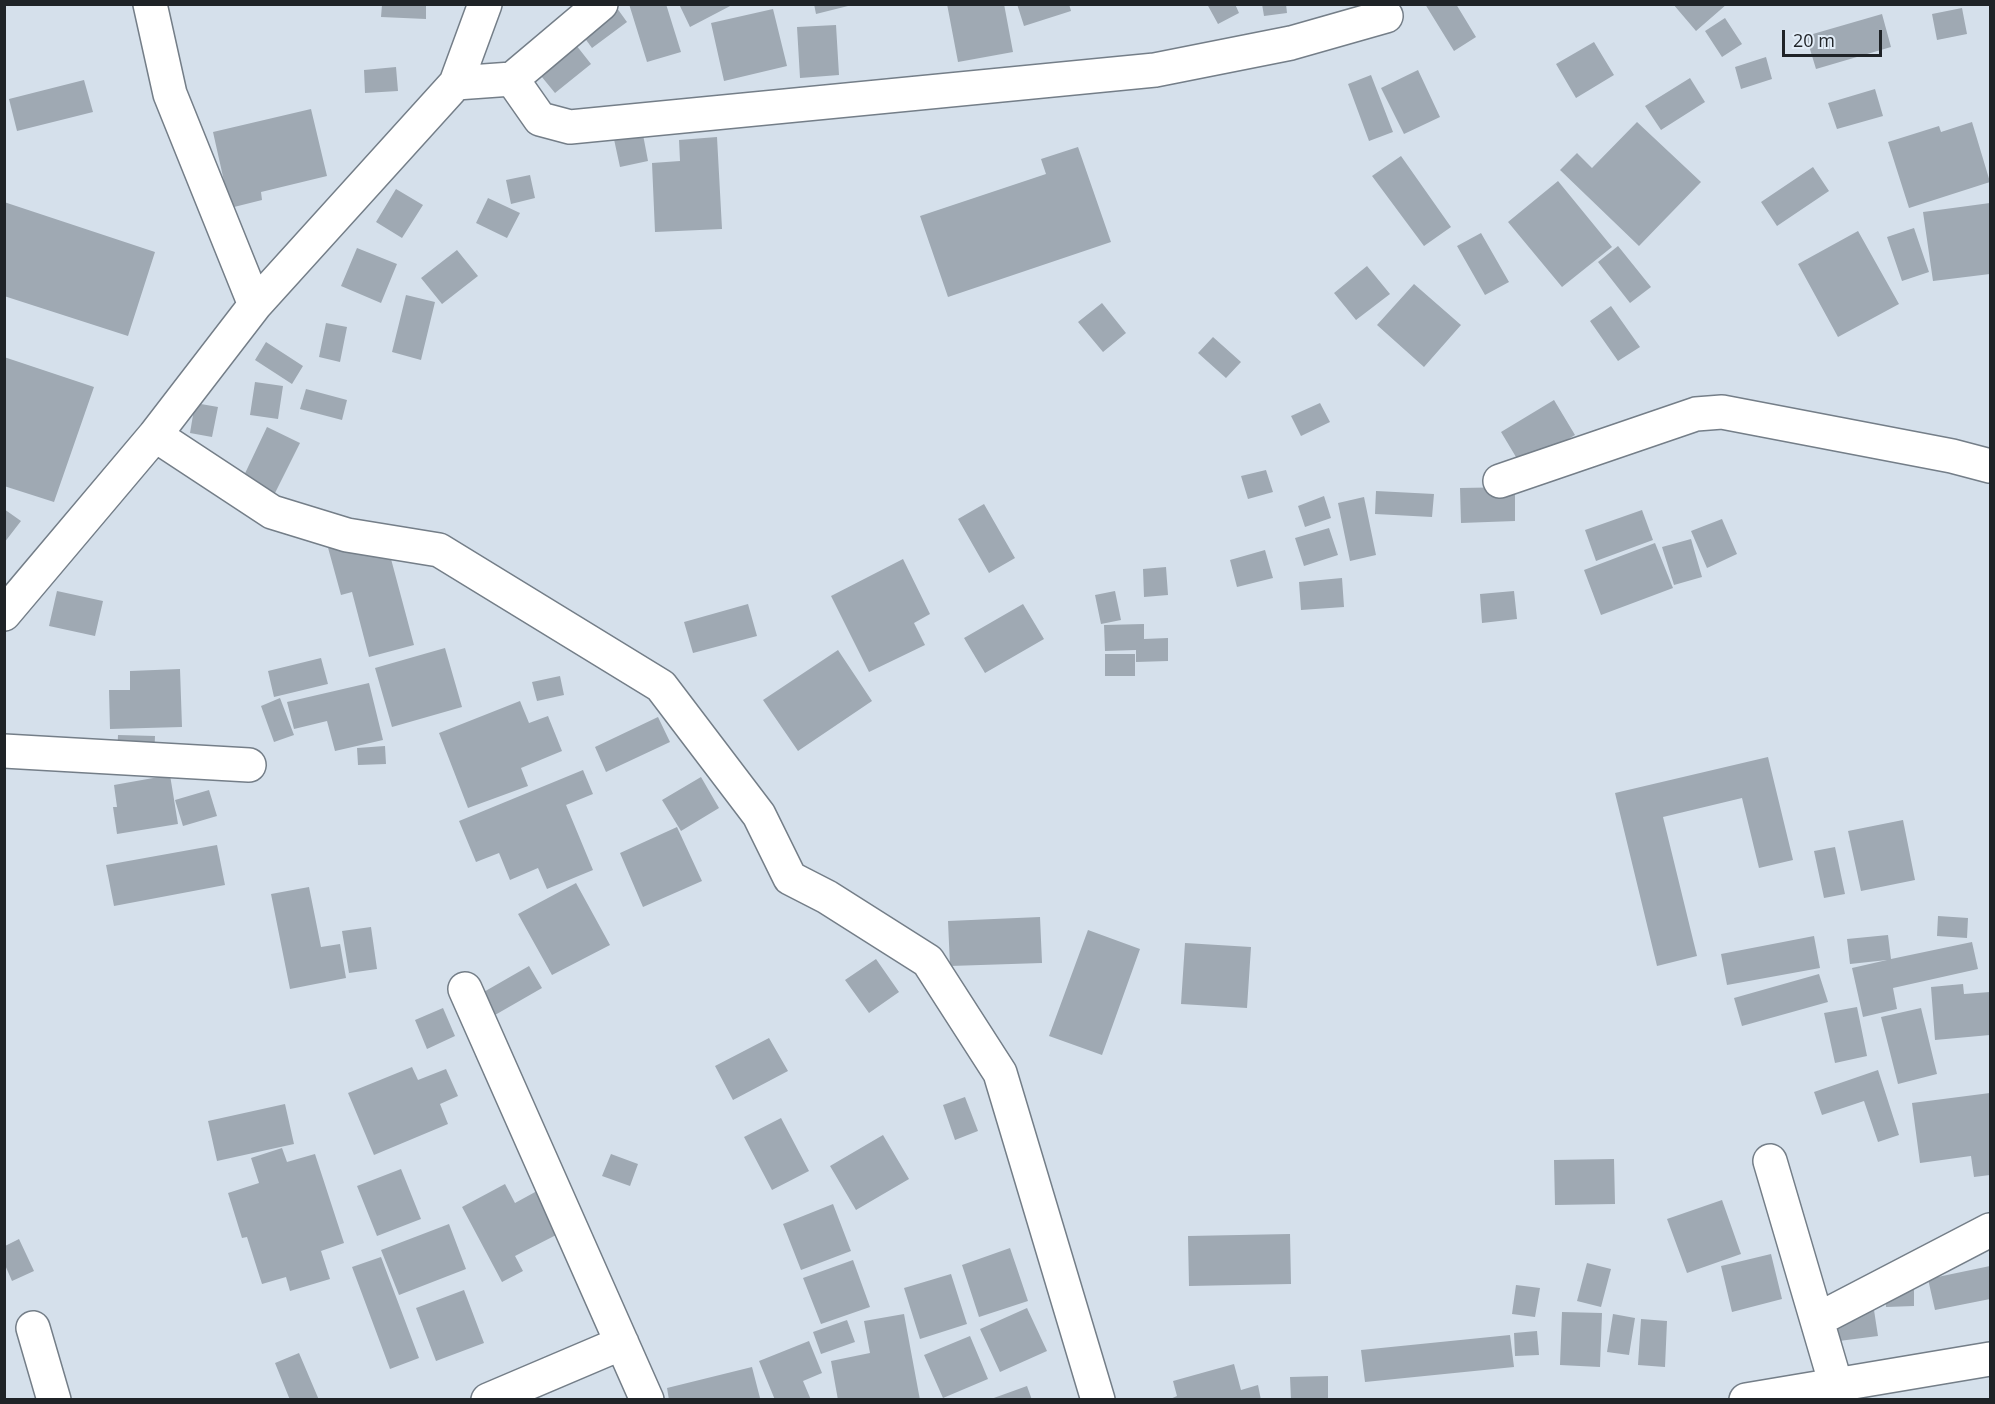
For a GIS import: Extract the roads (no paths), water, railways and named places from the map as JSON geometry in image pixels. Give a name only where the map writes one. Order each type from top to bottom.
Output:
[{"type":"street","points":[[150,4],[170,94],[255,305]]},
{"type":"street","points":[[4,614],[155,435],[255,305],[456,83],[485,4]]},
{"type":"street","points":[[456,83],[512,79],[601,4]]},
{"type":"street","points":[[512,79],[540,119],[570,127],[1155,70],[1291,44],[1386,16]]},
{"type":"street","points":[[1500,481],[1696,414],[1722,412],[1952,456],[1990,466]]},
{"type":"street","points":[[155,435],[273,512],[347,535],[439,550],[661,686],[759,815],[790,878],[827,897],[928,961],[1000,1072],[1098,1400]]},
{"type":"street","points":[[4,751],[249,765]]},
{"type":"street","points":[[465,989],[647,1400]]},
{"type":"street","points":[[1770,1161],[1836,1385]]},
{"type":"street","points":[[1817,1320],[1990,1230]]},
{"type":"street","points":[[33,1328],[54,1400]]},
{"type":"street","points":[[488,1400],[622,1343]]},
{"type":"street","points":[[1746,1400],[1990,1359]]}]
